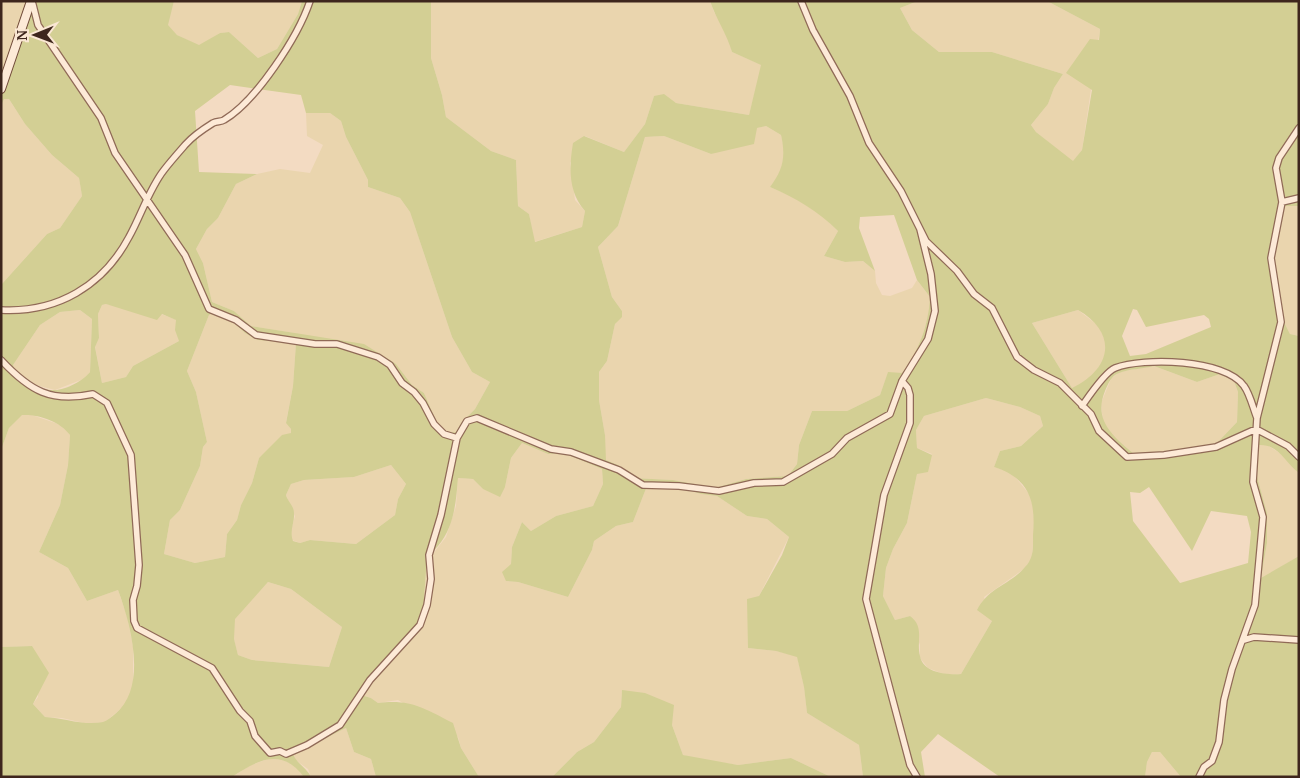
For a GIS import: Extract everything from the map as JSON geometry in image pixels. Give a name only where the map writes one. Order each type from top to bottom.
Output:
[{"type":"street","points":[[1,90],[32,1]]},
{"type":"street","points":[[32,1],[38,25],[101,118],[115,152],[185,255],[209,309],[236,320],[256,334],[315,344],[337,344],[378,357],[390,365],[402,383],[424,403],[434,424],[444,434],[457,438]]},
{"type":"street","points":[[1,310],[47,306],[62,301],[92,283],[128,239],[164,170],[187,142],[215,121],[222,121],[241,106],[274,68],[286,49],[310,1]]},
{"type":"street","points":[[801,1],[813,30],[850,96],[869,143],[901,191],[926,241],[958,271],[974,294],[992,308],[1002,333],[1017,357],[1034,370],[1060,383],[1091,414],[1100,431],[1127,457],[1164,455],[1216,447],[1256,429]]},
{"type":"street","points":[[1199,777],[1204,767],[1212,761],[1219,742],[1224,700],[1232,669],[1255,605],[1263,517],[1253,482],[1257,418],[1281,322],[1270,258],[1282,202],[1276,168],[1279,158],[1299,128]]},
{"type":"street","points":[[1282,202],[1299,198]]},
{"type":"street","points":[[1,360],[20,381],[51,397],[72,398],[93,394],[107,403],[131,455],[139,564],[137,586],[133,600],[134,621],[137,628],[212,668],[240,711],[250,721],[255,736],[270,753],[280,751],[286,754],[307,745],[340,725],[370,680],[420,625],[427,605],[431,579],[429,555],[441,515],[457,438],[467,421],[477,418],[550,449],[571,452],[619,470],[643,485],[679,486],[719,491],[754,483],[783,482],[832,454],[847,438],[885,419],[890,414],[902,381],[928,339],[935,311],[932,274],[920,230]]},
{"type":"street","points":[[1082,406],[1113,368],[1148,361],[1182,362],[1219,369],[1244,385],[1257,418]]},
{"type":"street","points":[[902,381],[908,388],[910,395],[910,423],[884,495],[866,599],[910,765],[917,777]]},
{"type":"street","points":[[1256,429],[1288,446],[1299,457]]},
{"type":"street","points":[[1244,640],[1254,638],[1299,640]]},
{"type":"shaded area","points":[[1,1],[26,1],[1,76]]},
{"type":"shaded area","points":[[26,1],[174,1],[168,25],[177,35],[199,45],[220,33],[229,32],[258,58],[277,49],[298,14],[302,1],[431,1],[431,58],[442,95],[446,117],[491,151],[516,160],[518,206],[529,214],[535,242],[582,227],[585,211],[575,196],[571,179],[571,161],[573,143],[584,136],[624,152],[645,124],[654,96],[664,94],[676,103],[749,115],[761,65],[732,52],[710,1],[918,1],[900,8],[912,30],[939,52],[992,52],[1063,74],[1054,88],[1048,104],[1031,125],[1036,132],[1073,161],[1082,150],[1092,90],[1066,73],[1090,39],[1099,40],[1100,29],[1047,1],[1299,1],[1299,206],[1285,206],[1274,260],[1284,322],[1290,334],[1299,336],[1299,473],[1277,451],[1259,445],[1256,473],[1267,513],[1267,543],[1261,578],[1299,556],[1299,777],[1181,777],[1160,752],[1152,752],[1147,762],[1145,777],[1000,777],[938,734],[921,752],[925,777],[863,777],[859,745],[807,713],[804,687],[797,657],[776,651],[748,648],[747,599],[759,596],[782,555],[789,537],[767,519],[747,516],[717,496],[701,494],[682,488],[647,486],[633,522],[616,526],[594,541],[592,550],[568,597],[518,582],[506,581],[502,572],[511,564],[512,547],[522,522],[531,531],[556,516],[593,506],[603,484],[602,469],[564,453],[548,454],[522,443],[511,458],[505,487],[500,497],[483,489],[473,479],[458,478],[455,505],[448,531],[432,554],[427,557],[423,613],[416,626],[369,677],[358,694],[371,698],[378,703],[399,702],[417,706],[453,723],[461,748],[479,777],[376,777],[371,759],[354,752],[346,728],[293,754],[311,777],[304,777],[287,762],[269,759],[251,766],[232,777],[1,777],[1,647],[32,646],[49,673],[33,704],[45,717],[89,723],[106,721],[125,702],[131,688],[134,672],[134,655],[128,620],[118,590],[87,601],[68,568],[39,552],[60,505],[68,465],[70,435],[61,426],[48,419],[22,415],[9,428],[1,450],[1,285],[47,234],[60,228],[82,196],[79,178],[52,155],[25,124],[9,99],[4,99],[1,106],[1,76]],"holes":[[[230,85],[301,95],[306,113],[330,113],[341,121],[346,137],[368,180],[368,187],[400,198],[410,212],[452,337],[472,372],[490,382],[475,409],[461,423],[456,432],[448,433],[438,425],[424,393],[412,385],[396,364],[364,344],[251,326],[234,311],[212,302],[203,263],[196,249],[207,229],[218,218],[236,184],[257,174],[199,172],[195,111]],[[766,126],[781,135],[783,150],[781,169],[770,187],[806,206],[823,217],[838,231],[824,256],[845,262],[863,261],[875,271],[859,228],[860,217],[894,215],[917,280],[930,297],[922,338],[902,373],[888,372],[880,395],[847,411],[812,411],[799,445],[797,464],[788,476],[746,479],[715,488],[673,480],[632,478],[618,465],[606,460],[605,435],[599,400],[599,372],[607,361],[615,324],[622,317],[622,311],[612,297],[598,247],[618,226],[645,137],[664,136],[711,154],[754,144],[757,128]],[[106,304],[157,320],[162,314],[176,320],[175,330],[179,341],[133,366],[126,377],[102,383],[95,347],[99,338],[98,314],[102,305]],[[1133,309],[1137,310],[1146,327],[1204,315],[1209,319],[1211,327],[1146,354],[1130,356],[1122,336]],[[80,310],[92,319],[90,372],[79,381],[59,390],[43,389],[24,380],[13,365],[40,325],[60,312]],[[1078,310],[1091,319],[1100,329],[1105,350],[1102,361],[1085,380],[1072,388],[1032,323]],[[213,313],[233,322],[245,333],[258,340],[296,343],[293,386],[286,423],[291,429],[291,433],[282,435],[259,458],[252,483],[241,505],[237,520],[227,534],[225,557],[195,563],[164,554],[170,520],[180,510],[200,466],[203,447],[207,442],[196,392],[187,371],[209,315]],[[1154,366],[1197,382],[1220,374],[1234,381],[1238,392],[1237,422],[1216,444],[1164,452],[1133,453],[1112,434],[1103,419],[1102,411],[1102,401],[1110,381],[1116,374]],[[986,398],[1020,407],[1040,416],[1043,426],[1021,446],[1000,451],[994,467],[1015,477],[1028,492],[1034,523],[1032,552],[1030,560],[1025,567],[987,596],[977,610],[992,621],[961,674],[936,672],[926,666],[920,656],[919,630],[915,620],[910,616],[895,620],[883,596],[886,568],[893,549],[907,523],[917,474],[928,472],[932,455],[917,448],[916,430],[924,416]],[[391,465],[406,484],[398,499],[395,515],[356,544],[310,540],[300,543],[293,541],[294,511],[286,495],[291,484],[304,480],[354,477]],[[1149,487],[1192,551],[1211,511],[1247,516],[1251,532],[1248,563],[1180,583],[1133,521],[1130,492],[1140,493]],[[268,582],[291,589],[342,627],[329,667],[252,660],[238,655],[234,639],[235,619]]]},
{"type":"shaded area","points":[[174,1],[302,1],[298,14],[277,49],[258,58],[229,32],[220,33],[199,46],[177,35],[167,25]]},
{"type":"shaded area","points":[[431,1],[710,1],[714,12],[728,35],[732,52],[762,65],[749,115],[676,103],[654,96],[645,124],[624,152],[585,136],[570,163],[575,200],[585,211],[582,227],[534,242],[529,214],[518,206],[516,160],[491,151],[446,117],[442,95],[431,58]]},
{"type":"shaded area","points":[[918,1],[1047,1],[1100,29],[1082,150],[1073,162],[1036,132],[1031,125],[1048,104],[1054,88],[1063,74],[992,52],[939,52],[912,30],[900,8]]},
{"type":"shaded area","points":[[4,99],[9,99],[25,124],[52,155],[79,178],[82,196],[60,228],[47,234],[1,285],[1,106]]},
{"type":"shaded area","points":[[306,113],[330,113],[341,121],[346,137],[368,180],[368,187],[400,198],[410,212],[452,337],[472,372],[490,382],[475,409],[461,423],[456,432],[448,433],[438,425],[424,393],[412,385],[396,364],[294,333],[251,326],[234,311],[212,302],[203,263],[196,249],[207,229],[218,218],[236,184],[257,174],[280,169],[310,173],[323,145],[307,136]]},
{"type":"shaded area","points":[[766,126],[781,135],[785,152],[781,173],[770,187],[791,196],[822,215],[838,231],[824,256],[845,262],[863,261],[875,271],[876,283],[882,295],[890,296],[912,288],[917,280],[930,297],[930,311],[916,356],[902,374],[888,373],[880,395],[847,411],[812,411],[799,445],[797,464],[788,476],[746,479],[715,488],[673,480],[632,478],[618,465],[606,460],[604,448],[605,435],[599,400],[599,372],[607,361],[615,324],[621,317],[622,311],[612,297],[598,247],[618,226],[645,137],[664,136],[711,154],[756,128]]},
{"type":"shaded area","points":[[1285,206],[1299,206],[1299,336],[1290,334],[1284,322],[1274,260]]},
{"type":"shaded area","points":[[106,304],[161,314],[177,320],[179,341],[133,366],[126,377],[102,383],[95,346],[99,338],[98,314],[102,305]]},
{"type":"shaded area","points":[[80,310],[92,319],[90,372],[86,378],[55,390],[28,383],[14,371],[13,365],[40,325],[60,312]]},
{"type":"shaded area","points":[[1078,310],[1100,327],[1107,346],[1103,362],[1088,381],[1072,388],[1032,323]]},
{"type":"shaded area","points":[[213,313],[233,322],[245,333],[296,343],[293,386],[286,422],[291,429],[291,433],[259,458],[252,483],[241,505],[237,520],[227,534],[225,557],[195,563],[164,554],[170,520],[180,510],[200,466],[203,447],[207,442],[196,392],[187,371],[209,315]]},
{"type":"shaded area","points":[[1154,366],[1197,382],[1220,374],[1234,381],[1238,392],[1237,422],[1216,444],[1164,452],[1133,453],[1113,436],[1103,423],[1101,403],[1111,379],[1119,372]]},
{"type":"shaded area","points":[[986,398],[1020,407],[1040,416],[1043,426],[1021,446],[1000,451],[994,467],[1011,472],[1030,495],[1035,517],[1032,558],[1024,569],[984,597],[992,621],[961,674],[946,675],[928,668],[920,658],[920,645],[910,616],[895,620],[883,596],[886,568],[893,549],[907,523],[917,474],[932,454],[917,448],[916,430],[924,416]]},
{"type":"shaded area","points":[[21,415],[32,415],[64,426],[70,435],[68,465],[60,505],[39,552],[68,568],[87,601],[118,590],[127,616],[133,646],[133,689],[124,706],[105,722],[88,724],[62,718],[45,717],[33,704],[38,697],[32,646],[1,647],[1,450],[9,428]]},
{"type":"shaded area","points":[[522,443],[548,454],[564,453],[602,469],[603,484],[593,506],[556,516],[531,531],[522,522],[512,547],[511,564],[506,581],[518,582],[568,597],[592,550],[594,541],[616,526],[633,522],[647,486],[682,488],[701,494],[717,496],[747,516],[767,519],[789,537],[759,596],[748,648],[776,651],[797,656],[804,686],[807,713],[859,745],[863,777],[831,777],[791,758],[738,765],[696,759],[683,755],[672,725],[622,690],[621,707],[594,742],[577,752],[552,777],[479,777],[461,748],[458,737],[398,700],[378,703],[371,698],[358,694],[369,677],[416,626],[423,613],[427,557],[432,555],[446,537],[456,506],[458,478],[473,479],[483,489],[505,487],[511,458]]},
{"type":"shaded area","points":[[1259,445],[1267,445],[1283,455],[1299,473],[1299,556],[1261,579],[1267,543],[1267,513],[1256,473]]},
{"type":"shaded area","points":[[391,465],[406,484],[398,499],[395,515],[356,544],[310,540],[300,543],[292,540],[290,534],[295,516],[286,495],[291,484],[304,480],[354,477]]},
{"type":"shaded area","points":[[268,582],[291,589],[342,627],[329,667],[252,660],[238,655],[234,640],[234,619]]},
{"type":"shaded area","points":[[622,690],[645,693],[674,705],[672,725],[683,755],[738,765],[791,758],[831,777],[552,777],[577,752],[594,742],[621,707]]},
{"type":"shaded area","points":[[346,728],[354,752],[371,759],[376,777],[311,777],[308,769],[294,759],[293,754]]},
{"type":"shaded area","points":[[1152,752],[1160,752],[1181,777],[1145,777],[1147,762]]},
{"type":"shaded area","points":[[268,759],[281,759],[296,766],[304,777],[232,777],[251,765]]}]
